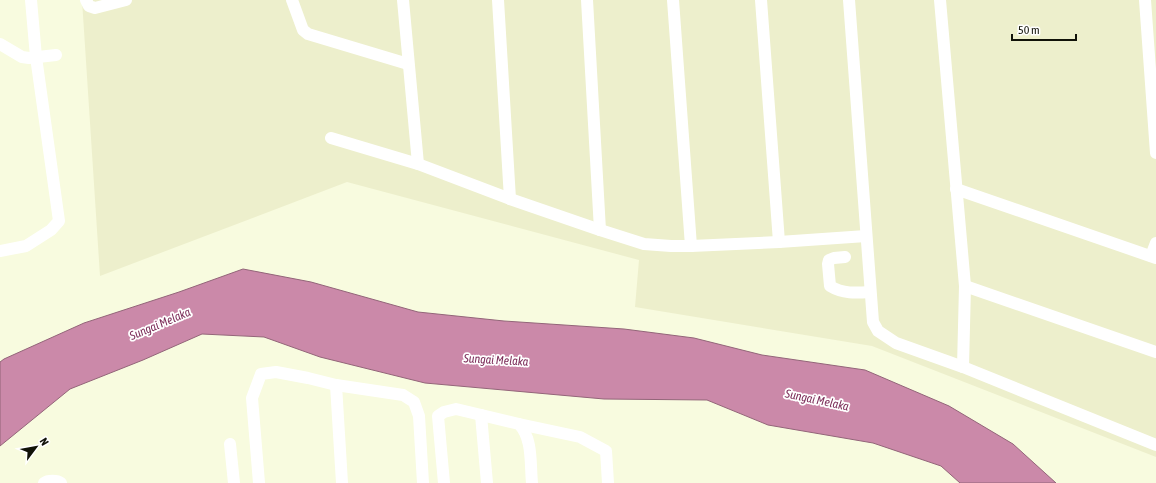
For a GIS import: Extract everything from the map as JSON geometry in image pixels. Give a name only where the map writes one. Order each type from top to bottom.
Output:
[{"type":"street","points":[[0,251],[26,246],[51,230],[59,221],[36,57],[31,0]]},
{"type":"street","points":[[86,0],[89,6],[96,8],[126,0]]},
{"type":"street","points":[[292,0],[302,30],[308,34],[408,64]]},
{"type":"street","points":[[403,0],[418,164]]},
{"type":"street","points":[[498,0],[510,199]]},
{"type":"street","points":[[587,0],[600,230]]},
{"type":"street","points":[[673,0],[691,246]]},
{"type":"street","points":[[760,0],[779,242]]},
{"type":"street","points":[[849,0],[870,292],[873,322],[878,331],[896,343],[963,367],[1156,445]]},
{"type":"street","points":[[940,0],[965,286],[963,367]]},
{"type":"street","points":[[1146,0],[1152,48],[1156,153]]},
{"type":"street","points":[[0,44],[22,57],[29,58],[56,55]]},
{"type":"street","points":[[331,138],[418,164],[510,199],[644,244],[691,246],[866,236]]},
{"type":"street","points":[[956,190],[1153,257],[1156,242]]},
{"type":"street","points":[[845,257],[829,260],[830,286],[851,293],[870,292]]},
{"type":"street","points":[[965,286],[1156,352]]},
{"type":"street","points":[[259,483],[252,398],[261,374],[276,372],[336,385],[403,395],[414,402],[419,416],[423,483]]},
{"type":"street","points":[[336,385],[342,483]]},
{"type":"street","points":[[444,483],[438,416],[444,412],[456,409],[580,438],[606,451],[608,483]]},
{"type":"street","points":[[481,416],[487,483]]},
{"type":"street","points":[[519,424],[525,430],[528,438],[532,483]]},
{"type":"street","points":[[230,444],[234,483]]},
{"type":"street","points":[[44,483],[47,481],[61,483]]},
{"type":"shaded area","points":[[82,0],[1156,0],[1156,457],[872,346],[635,307],[639,260],[347,182],[100,276]]},
{"type":"water","name":"Sungai Melaka","points":[[243,269],[311,282],[418,312],[504,321],[624,329],[694,338],[762,355],[865,370],[949,406],[1013,444],[1056,483],[960,483],[941,466],[873,443],[768,425],[707,400],[604,399],[425,383],[320,357],[264,337],[202,334],[143,360],[70,389],[0,446],[0,362],[4,359],[84,323]]}]
